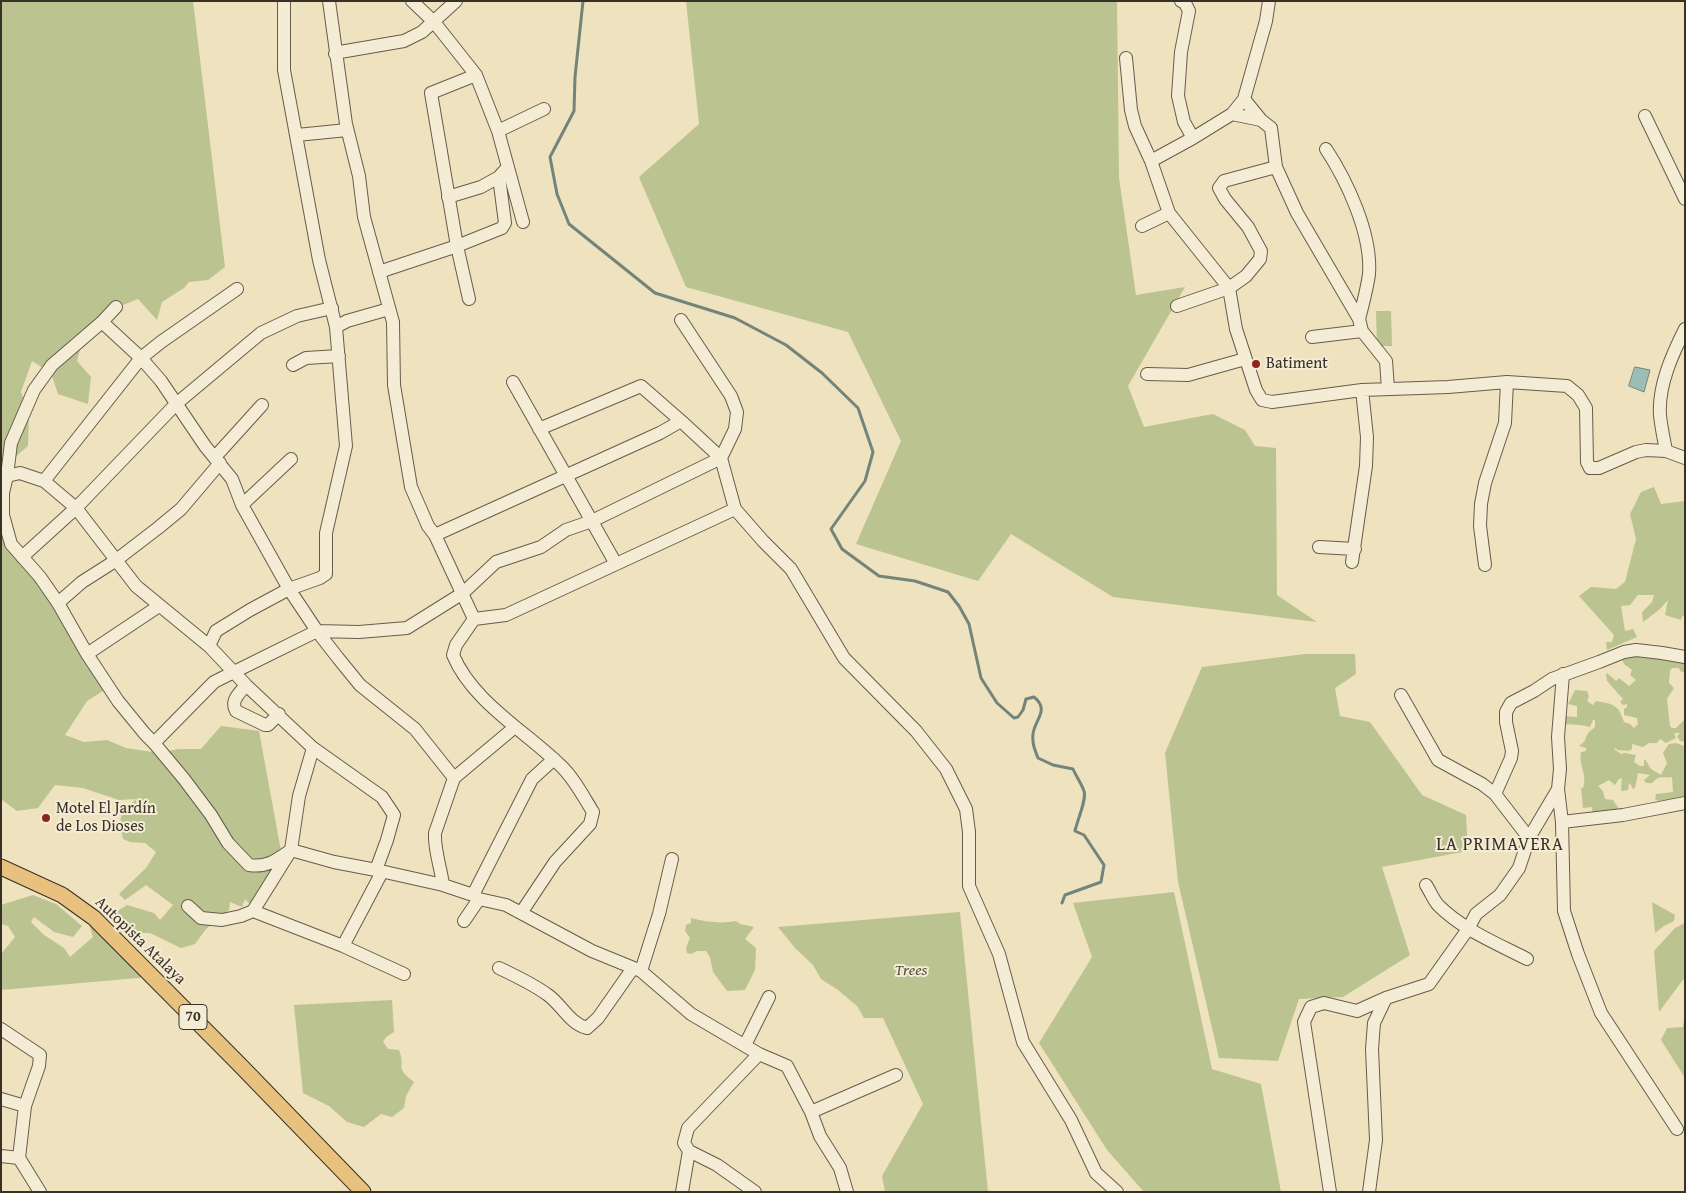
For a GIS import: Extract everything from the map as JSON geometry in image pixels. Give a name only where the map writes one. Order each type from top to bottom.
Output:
[{"type":"main road","name":"Autopista Atalaya","points":[[1,867],[62,895],[94,918],[363,1192]]},
{"type":"street","points":[[209,646],[216,631],[250,610],[290,589],[326,574],[326,533],[346,446],[336,327],[319,260],[284,70],[284,1]]},
{"type":"street","points":[[328,1],[347,130],[359,176],[364,217],[393,322],[394,385],[411,487],[474,619]]},
{"type":"street","points":[[379,272],[457,246],[502,228],[505,223],[503,173],[498,131],[476,75],[434,22],[412,1]]},
{"type":"street","points":[[335,54],[404,41],[422,32],[456,1]]},
{"type":"street","points":[[1181,1],[1185,3],[1189,11],[1182,52],[1178,96],[1184,122],[1193,138]]},
{"type":"street","points":[[1151,160],[1193,138],[1232,114],[1244,99],[1266,21],[1268,1]]},
{"type":"street","points":[[1126,58],[1131,110],[1135,126],[1151,160],[1169,213],[1229,288],[1236,330],[1256,390],[1262,400],[1272,402],[1362,390],[1448,387],[1507,382],[1567,386],[1578,395],[1586,408],[1588,462],[1590,468],[1599,468],[1636,452],[1646,450],[1666,451],[1685,458]]},
{"type":"street","points":[[469,299],[448,198],[431,92],[476,75]]},
{"type":"street","points":[[1244,99],[1261,120],[1271,128],[1276,167],[1297,212],[1359,319],[1362,331],[1386,361],[1388,389]]},
{"type":"street","points":[[498,131],[544,109]]},
{"type":"street","points":[[1232,114],[1261,120]]},
{"type":"street","points":[[1645,116],[1685,199]]},
{"type":"street","points":[[296,135],[347,130]]},
{"type":"street","points":[[1326,148],[1340,170],[1356,204],[1364,235],[1369,275],[1359,319]]},
{"type":"street","points":[[1177,306],[1229,288],[1246,276],[1260,259],[1261,251],[1248,227],[1225,199],[1219,188],[1224,181],[1276,167]]},
{"type":"street","points":[[448,198],[481,187],[503,173]]},
{"type":"street","points":[[503,173],[523,222]]},
{"type":"street","points":[[1142,226],[1169,213]]},
{"type":"street","points":[[44,481],[141,358],[237,289]]},
{"type":"street","points":[[116,307],[102,322],[52,365],[34,390],[11,443],[3,493],[3,515],[11,544],[40,576],[118,701],[184,779],[211,815],[228,843],[245,862],[249,865],[265,866],[277,861],[291,850]]},
{"type":"street","points":[[22,557],[76,508],[176,404],[261,333],[297,316],[332,308]]},
{"type":"street","points":[[336,327],[346,321],[389,309]]},
{"type":"street","points":[[154,743],[214,682],[317,631],[359,632],[407,628],[463,593],[496,562],[541,547],[566,530],[592,521],[721,458],[735,429],[737,412],[731,396],[681,320]]},
{"type":"street","points":[[102,322],[141,358],[161,381],[205,446],[232,479],[242,505],[290,589],[317,631],[360,685],[415,729],[454,778]]},
{"type":"street","points":[[1666,451],[1660,417],[1660,402],[1663,383],[1685,329]]},
{"type":"street","points":[[1312,337],[1362,331]]},
{"type":"street","points":[[293,365],[306,358],[339,356]]},
{"type":"street","points":[[1147,374],[1188,375],[1245,359]]},
{"type":"street","points":[[513,382],[616,564]]},
{"type":"street","points":[[1486,565],[1480,526],[1481,504],[1485,483],[1505,423],[1507,382]]},
{"type":"street","points":[[539,429],[641,386],[721,458],[735,509],[791,569],[844,658],[916,731],[946,769],[966,809],[969,832],[970,886],[999,954],[1023,1042],[1071,1120],[1096,1173],[1117,1192]]},
{"type":"street","points":[[1319,547],[1353,556],[1366,466],[1367,437],[1362,390]]},
{"type":"street","points":[[58,603],[82,582],[115,561],[180,509],[262,405]]},
{"type":"street","points":[[435,535],[681,421]]},
{"type":"street","points":[[242,505],[291,458]]},
{"type":"street","points":[[7,476],[20,473],[44,481],[76,508],[136,586],[209,646],[246,685],[313,748],[382,797],[394,815],[379,871],[343,946]]},
{"type":"street","points":[[521,913],[555,862],[590,824],[593,812],[578,786],[554,759],[515,727],[468,683],[453,655],[456,645],[474,619],[506,614],[735,509]]},
{"type":"street","points":[[87,654],[158,606]]},
{"type":"street","points":[[1495,794],[1511,758],[1512,751],[1506,722],[1506,712],[1511,703],[1563,674],[1624,652],[1636,650],[1662,652],[1685,657]]},
{"type":"street","points":[[1563,674],[1558,737],[1560,768],[1558,789],[1562,822],[1564,911],[1578,954],[1601,1013],[1677,1129]]},
{"type":"street","points":[[246,685],[234,700],[233,704],[236,711],[265,725],[268,725],[279,714]]},
{"type":"street","points":[[1401,695],[1438,760],[1482,784],[1495,794],[1529,838]]},
{"type":"street","points":[[443,885],[434,841],[454,778],[515,727]]},
{"type":"street","points":[[188,906],[201,918],[222,920],[253,911],[291,850],[300,796],[313,748]]},
{"type":"street","points":[[464,921],[532,779],[554,759]]},
{"type":"street","points":[[1330,1192],[1304,1022],[1311,1007],[1324,1003],[1358,1011],[1386,998],[1430,984],[1468,929],[1476,914],[1500,895],[1519,868],[1529,838],[1558,789]]},
{"type":"street","points":[[1562,822],[1623,815],[1685,803]]},
{"type":"street","points":[[291,850],[334,862],[443,885],[506,905],[592,951],[637,970],[690,1014],[758,1054],[787,1066],[811,1112],[820,1136],[840,1168],[847,1192]]},
{"type":"street","points":[[499,968],[550,996],[578,1025],[587,1028],[598,1018],[637,970],[659,914],[672,859]]},
{"type":"street","points":[[1426,885],[1437,903],[1468,929],[1495,945],[1527,959]]},
{"type":"street","points":[[253,911],[343,946],[404,974]]},
{"type":"street","points":[[745,1045],[769,997]]},
{"type":"street","points":[[1369,1192],[1376,1140],[1372,1049],[1374,1023],[1386,998]]},
{"type":"street","points":[[1,1029],[40,1055],[39,1066],[25,1106],[19,1158],[40,1192]]},
{"type":"street","points":[[756,1192],[718,1165],[689,1151],[684,1143],[688,1128],[758,1054]]},
{"type":"street","points":[[811,1112],[896,1075]]},
{"type":"street","points":[[1,1099],[25,1106]]},
{"type":"street","points":[[682,1192],[689,1151]]},
{"type":"street","points":[[1,1156],[19,1158]]},
{"type":"green space","points":[[1,1],[193,1],[225,267],[208,280],[189,282],[184,288],[162,302],[157,320],[138,299],[123,305],[111,321],[85,330],[77,361],[91,377],[88,404],[58,394],[51,373],[32,361],[21,392],[29,413],[28,446],[14,458],[1,512]]},
{"type":"green space","points":[[686,1],[1117,1],[1119,178],[1136,295],[1185,287],[1128,386],[1144,427],[1213,414],[1245,430],[1255,446],[1276,448],[1277,595],[1317,622],[1113,597],[1011,534],[978,581],[856,544],[901,441],[848,332],[686,287],[639,177],[699,124]]},
{"type":"green space","points":[[1376,311],[1391,311],[1392,346],[1377,346]]},
{"type":"green space","points":[[1654,487],[1661,504],[1685,501],[1685,616],[1682,616],[1681,620],[1665,615],[1668,600],[1643,622],[1642,612],[1652,602],[1654,595],[1638,595],[1630,605],[1621,606],[1625,631],[1633,629],[1637,637],[1607,650],[1606,642],[1612,642],[1614,635],[1579,596],[1591,587],[1616,589],[1625,582],[1636,539],[1630,514],[1641,492]]},
{"type":"green space","points":[[1,516],[106,689],[87,701],[65,735],[84,742],[107,740],[126,748],[159,753],[178,749],[201,749],[221,726],[259,731],[283,862],[252,907],[245,899],[242,907],[230,902],[229,910],[206,929],[195,944],[181,948],[150,933],[139,933],[108,917],[127,905],[154,913],[160,920],[173,905],[146,885],[125,900],[119,894],[146,868],[156,852],[145,843],[130,842],[123,839],[121,819],[124,812],[136,799],[119,800],[83,788],[55,785],[38,808],[17,811],[1,799]]},
{"type":"green space","points":[[1305,654],[1355,654],[1356,674],[1335,688],[1340,716],[1370,722],[1422,795],[1466,815],[1468,851],[1382,867],[1410,955],[1343,997],[1299,999],[1278,1061],[1219,1058],[1178,882],[1165,753],[1202,667]]},
{"type":"green space","points":[[1643,654],[1678,658],[1685,665],[1685,673],[1680,671],[1679,668],[1672,668],[1670,671],[1669,683],[1674,688],[1667,699],[1670,726],[1676,728],[1685,719],[1685,742],[1680,741],[1677,736],[1680,733],[1674,733],[1676,738],[1666,743],[1660,739],[1657,743],[1649,743],[1643,747],[1632,744],[1632,749],[1629,751],[1614,749],[1621,754],[1636,755],[1634,762],[1640,766],[1644,766],[1645,759],[1651,769],[1661,775],[1667,763],[1663,753],[1669,744],[1676,743],[1684,746],[1685,797],[1659,801],[1655,799],[1656,794],[1673,792],[1672,777],[1659,778],[1652,783],[1646,783],[1644,780],[1650,775],[1638,773],[1635,788],[1633,789],[1630,783],[1628,790],[1622,791],[1622,778],[1615,785],[1609,780],[1598,786],[1603,791],[1605,799],[1613,800],[1619,811],[1613,810],[1604,815],[1593,817],[1592,807],[1583,808],[1581,788],[1583,788],[1584,779],[1580,757],[1581,752],[1586,751],[1586,748],[1579,746],[1595,727],[1595,720],[1593,720],[1590,727],[1562,724],[1563,716],[1577,717],[1577,706],[1568,704],[1575,690],[1587,691],[1589,696],[1587,701],[1593,705],[1596,701],[1614,706],[1624,722],[1634,728],[1638,724],[1637,718],[1624,715],[1624,709],[1627,707],[1627,704],[1623,705],[1620,702],[1623,699],[1607,681],[1606,675],[1607,673],[1616,681],[1619,678],[1629,686],[1636,680],[1630,675],[1632,670],[1624,664],[1622,659],[1626,656]]},
{"type":"green space","points":[[1174,892],[1212,1069],[1261,1084],[1281,1192],[1144,1192],[1107,1150],[1039,1043],[1092,957],[1073,903]]},
{"type":"green space","points":[[33,895],[56,904],[82,926],[73,937],[54,932],[34,917],[31,922],[44,935],[64,948],[70,957],[93,937],[87,917],[149,977],[1,990],[1,954],[15,937],[8,926],[1,924],[1,905]]},
{"type":"green space","points":[[1652,902],[1675,915],[1674,921],[1655,933]]},
{"type":"green space","name":"Trees","points":[[960,912],[988,1192],[885,1192],[882,1176],[923,1104],[883,1018],[864,1018],[857,1006],[821,979],[813,965],[795,948],[778,927]]},
{"type":"green space","points":[[691,918],[714,922],[736,921],[740,924],[754,927],[745,939],[756,948],[755,970],[745,990],[727,991],[713,972],[710,957],[706,951],[687,953],[686,948],[690,938],[685,931],[686,925],[691,923]]},
{"type":"green space","points":[[1685,923],[1685,977],[1659,1012],[1654,951],[1675,928]]},
{"type":"green space","points":[[392,1000],[394,1032],[386,1037],[383,1042],[388,1049],[399,1050],[402,1070],[414,1082],[406,1096],[404,1108],[392,1117],[381,1114],[364,1127],[347,1122],[329,1106],[303,1093],[294,1005]]},
{"type":"green space","points":[[1685,1010],[1685,1078],[1661,1040],[1667,1028],[1683,1027]]},
{"type":"water","points":[[1635,367],[1650,370],[1644,392],[1629,386]]},
{"type":"waterway","points":[[583,1],[575,77],[574,111],[550,157],[557,194],[569,224],[655,293],[735,318],[786,345],[822,373],[858,408],[873,452],[865,481],[831,529],[842,549],[879,576],[915,581],[948,592],[959,606],[969,624],[981,678],[997,703],[1014,718],[1018,717],[1023,710],[1026,699],[1034,697],[1039,702],[1041,710],[1033,734],[1034,747],[1038,758],[1053,765],[1073,769],[1085,795],[1075,831],[1084,835],[1104,865],[1101,882],[1065,895],[1062,903]]},
{"type":"place","name":"Batiment","points":[[1256,364]]},
{"type":"place","name":"Motel El Jardín de Los Dioses","points":[[46,818]]},
{"type":"district","name":"LA PRIMAVERA","points":[[1500,845]]}]
